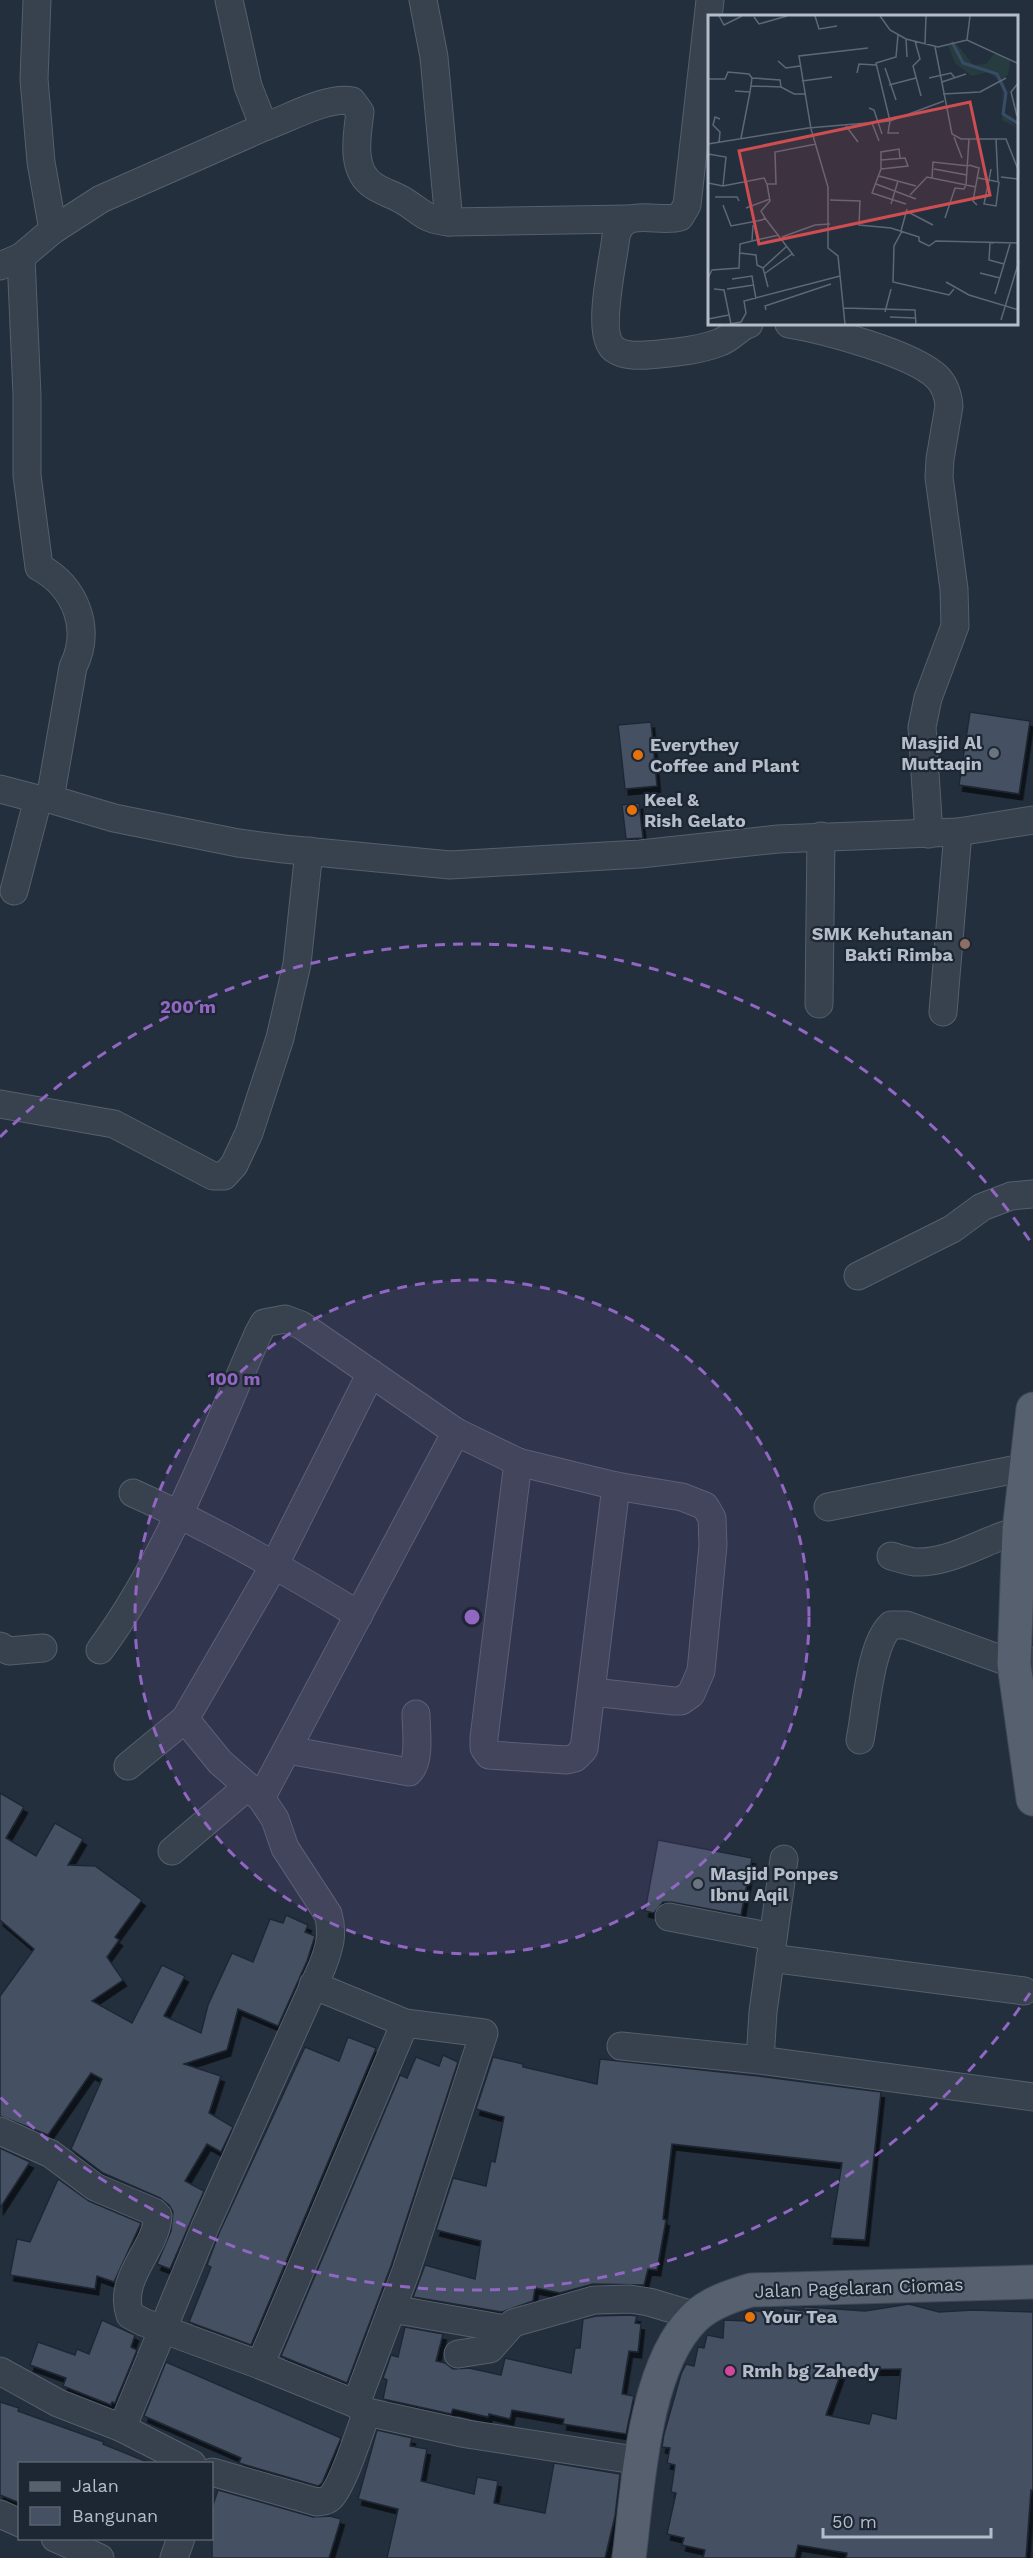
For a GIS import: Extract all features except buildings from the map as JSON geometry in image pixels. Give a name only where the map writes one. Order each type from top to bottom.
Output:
[{"type":"main road","points":[[1033,1409],[1027,1467],[1024,1663],[1033,1799]]},
{"type":"main road","name":"Jalan Pagelaran Ciomas","points":[[628,2558],[641,2461],[664,2363],[683,2329],[696,2316],[732,2296],[751,2290],[1033,2282]]},
{"type":"street","points":[[37,0],[34,79],[41,162],[52,230]]},
{"type":"street","points":[[229,0],[248,86],[264,128]]},
{"type":"street","points":[[423,0],[437,88],[449,222]]},
{"type":"street","points":[[708,15],[710,0]]},
{"type":"street","points":[[14,891],[44,799],[81,640],[76,606],[58,580],[39,567],[27,475],[27,395],[10,261],[52,230],[101,199],[264,128],[329,102],[344,99],[352,101],[360,112],[357,156],[360,168],[368,182],[406,202],[422,215],[433,220],[449,222],[674,219],[680,217],[687,205],[708,18]]},
{"type":"street","points":[[627,219],[618,229],[616,236],[604,322],[608,343],[613,348],[620,352],[642,356],[697,349],[728,340],[746,326]]},
{"type":"street","points":[[798,326],[845,337],[920,366],[938,378],[948,399],[949,406],[939,459],[939,477],[954,590],[955,626],[928,698],[922,726],[929,834]]},
{"type":"street","points":[[0,789],[180,832],[264,847],[429,864],[640,854],[752,841],[821,836],[958,832],[1033,820]]},
{"type":"street","points":[[943,1012],[958,832]]},
{"type":"street","points":[[819,1004],[821,836]]},
{"type":"street","points":[[0,1104],[114,1124],[213,1176],[224,1176],[234,1165],[249,1133],[280,1038],[297,964],[309,851]]},
{"type":"street","points":[[858,1276],[952,1229],[982,1207],[1011,1196],[1033,1194]]},
{"type":"street","points":[[100,1650],[118,1626],[179,1514],[264,1323],[285,1319],[301,1325],[456,1432],[518,1462],[616,1486],[682,1497],[697,1502],[710,1512],[713,1545],[703,1657],[698,1682],[691,1694],[681,1701],[592,1692]]},
{"type":"street","points":[[128,1766],[185,1719],[275,1564],[371,1373]]},
{"type":"street","points":[[172,1851],[254,1793],[288,1750],[456,1432]]},
{"type":"street","points":[[518,1462],[484,1738],[486,1752],[489,1755],[567,1760],[575,1758],[584,1749],[616,1486]]},
{"type":"street","points":[[828,1507],[1027,1467]]},
{"type":"street","points":[[133,1493],[275,1564],[359,1615]]},
{"type":"street","points":[[891,1556],[914,1562],[939,1559],[1026,1530]]},
{"type":"street","points":[[860,1740],[880,1639],[891,1625],[906,1625],[1024,1663]]},
{"type":"street","points":[[3,1654],[44,1648]]},
{"type":"street","points":[[288,1750],[409,1772],[414,1767],[415,1759],[416,1714]]},
{"type":"street","points":[[122,2428],[205,2227],[327,1953],[332,1927],[328,1914],[285,1848],[275,1820],[254,1793],[220,1762],[185,1719]]},
{"type":"street","points":[[760,2060],[784,1859]]},
{"type":"street","points":[[669,1917],[772,1948],[1024,1990]]},
{"type":"street","points":[[213,2472],[317,2502],[326,2501],[332,2497],[339,2483],[392,2309],[484,2033],[405,2023],[313,1985]]},
{"type":"street","points":[[260,2365],[405,2023]]},
{"type":"street","points":[[621,2046],[760,2060],[1033,2097]]},
{"type":"street","points":[[0,2131],[51,2154],[95,2187],[154,2212],[158,2220],[154,2233],[136,2268],[126,2298],[130,2315],[163,2330],[260,2365],[362,2408],[467,2434],[641,2461]]},
{"type":"street","points":[[458,2354],[490,2349],[513,2323],[594,2300],[649,2302],[696,2316]]},
{"type":"street","points":[[392,2309],[506,2329]]},
{"type":"street","points":[[0,2371],[58,2403],[122,2428],[190,2462]]},
{"type":"street","points":[[0,2514],[18,2522]]},
{"type":"street","points":[[60,2540],[100,2558]]},
{"type":"street","points":[[174,2558],[180,2540]]},
{"type":"place","name":"Masjid Al Muttaqin","points":[[994,753]]},
{"type":"place","name":"Everythey Coffee and Plant","points":[[638,755]]},
{"type":"place","name":"Keel & Rish Gelato","points":[[632,810]]},
{"type":"place","name":"SMK Kehutanan Bakti Rimba","points":[[965,944]]},
{"type":"place","name":"Masjid Ponpes Ibnu Aqil","points":[[698,1884]]},
{"type":"place","name":"Your Tea","points":[[750,2317]]},
{"type":"place","name":"Rmh bg Zahedy","points":[[730,2371]]}]
